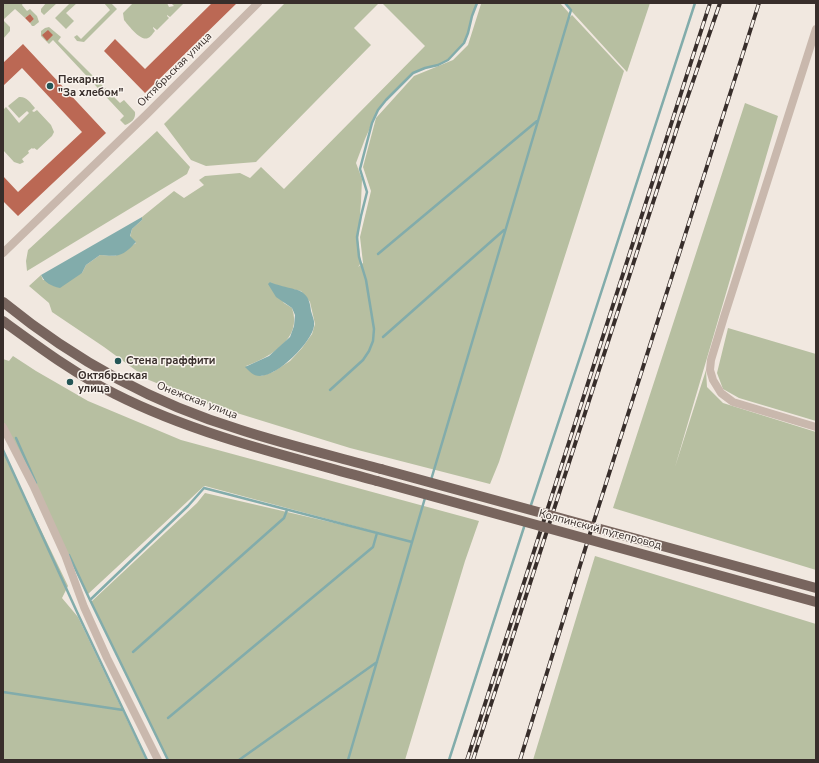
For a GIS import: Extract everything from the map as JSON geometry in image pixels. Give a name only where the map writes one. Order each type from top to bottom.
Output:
[{"type":"main road","name":"Онежская улица","points":[[7,305],[67,349],[121,381],[154,397],[240,430],[381,469]]},
{"type":"main road","name":"Колпинский путепровод","points":[[3,320],[72,370],[115,394],[151,411],[236,441],[816,602]]},
{"type":"main road","name":"Колпинский путепровод","points":[[381,469],[816,588]]},
{"type":"street","name":"Октябрьская улица","points":[[3,253],[146,115],[258,3]]},
{"type":"street","points":[[816,29],[724,317],[711,360],[710,370],[713,380],[721,393],[733,402],[816,427]]},
{"type":"street","points":[[3,320],[7,305]]},
{"type":"street","points":[[3,427],[34,486],[65,555],[84,607],[107,658],[158,760]]},
{"type":"green space","points":[[3,3],[23,3],[22,5],[27,11],[30,9],[37,16],[39,22],[32,26],[30,23],[34,19],[30,14],[25,18],[15,9],[3,20]]},
{"type":"green space","points":[[46,3],[57,3],[44,15],[41,12],[41,9]]},
{"type":"green space","points":[[70,3],[77,3],[66,13],[74,21],[66,29],[55,18]]},
{"type":"green space","points":[[104,3],[111,3],[117,9],[84,42],[77,41],[74,37],[77,35],[81,39],[110,10]]},
{"type":"green space","points":[[133,3],[167,3],[169,7],[174,6],[171,3],[184,3],[170,17],[167,15],[169,18],[157,30],[153,27],[155,31],[150,37],[145,39],[138,35],[124,20],[123,13]]},
{"type":"green space","points":[[285,3],[379,3],[354,28],[371,45],[256,162],[206,166],[191,160],[164,124]]},
{"type":"green space","points":[[382,3],[477,3],[464,43],[448,60],[438,65],[412,73],[378,110],[356,163],[362,179],[358,240],[361,263],[358,267],[363,263],[360,237],[371,191],[363,167],[376,118],[414,76],[453,60],[468,45],[481,4],[560,3],[569,13],[569,18],[572,15],[624,71],[499,462],[490,484],[350,448],[211,405],[149,380],[52,312],[49,303],[29,286],[41,275],[43,280],[82,273],[86,265],[100,255],[115,256],[136,243],[130,237],[132,229],[142,220],[142,217],[174,191],[184,198],[204,185],[199,180],[205,176],[240,173],[250,178],[261,167],[284,189],[425,46]],"holes":[[[270,282],[276,286],[301,291],[310,302],[315,324],[312,334],[290,361],[273,372],[261,376],[246,366],[265,358],[274,352],[289,338],[293,329],[294,319],[292,308],[284,303]]]},
{"type":"green space","points":[[564,3],[650,3],[627,72]]},
{"type":"green space","points":[[3,20],[10,27],[10,31],[3,39]]},
{"type":"green space","points":[[49,27],[61,37],[58,41],[120,103],[124,100],[135,112],[135,117],[131,122],[125,125],[120,120],[124,116],[53,40],[49,44],[41,36],[41,31]]},
{"type":"green space","points":[[19,97],[22,97],[30,102],[35,108],[32,111],[34,112],[37,110],[51,125],[54,132],[52,136],[37,150],[32,148],[28,151],[29,153],[22,159],[24,162],[20,164],[14,162],[3,150],[3,110],[6,107],[19,123],[29,113],[27,111],[19,118],[8,106]]},
{"type":"green space","points":[[745,103],[778,116],[675,467],[706,370],[707,387],[723,403],[816,432],[816,570],[613,508]]},
{"type":"green space","points":[[157,131],[190,167],[187,174],[27,271],[26,261],[28,250]]},
{"type":"green space","points":[[728,328],[816,354],[816,421],[739,398],[723,389],[717,373]]},
{"type":"green space","points":[[13,356],[88,401],[181,440],[479,521],[465,561],[405,760],[168,760],[91,602],[197,503],[205,493],[395,537],[205,486],[87,595],[3,421],[3,359],[9,361]]},
{"type":"green space","points":[[3,451],[68,586],[62,598],[78,617],[146,760],[3,759]]},
{"type":"green space","points":[[595,556],[816,624],[816,760],[533,760]]},
{"type":"water","points":[[142,217],[142,220],[132,229],[130,236],[136,242],[124,253],[112,256],[100,255],[86,265],[82,273],[60,288],[49,284],[44,280],[41,275]]},
{"type":"water","points":[[270,282],[300,291],[308,298],[314,320],[314,326],[307,341],[293,357],[267,375],[258,376],[251,373],[245,367],[269,356],[290,337],[294,326],[295,315],[292,308],[276,297],[268,284]]},
{"type":"building","points":[[212,3],[237,3],[145,93],[104,51],[115,39],[145,69]]},
{"type":"building","points":[[30,14],[34,19],[30,23],[25,18]]},
{"type":"building","points":[[48,30],[53,35],[47,41],[42,35]]},
{"type":"building","points":[[23,44],[106,133],[18,216],[3,201],[3,176],[18,192],[82,132],[22,68],[3,86],[3,63]]},
{"type":"waterway","points":[[330,390],[363,360],[373,341],[374,329],[366,280],[359,257],[357,237],[367,192],[360,169],[372,123],[378,110],[386,100],[413,73],[438,65],[448,60],[464,43],[477,3]]},
{"type":"waterway","points":[[431,480],[571,10],[565,3]]},
{"type":"waterway","points":[[530,508],[695,3]]},
{"type":"waterway","points":[[378,254],[537,121]]},
{"type":"waterway","points":[[383,337],[504,230]]},
{"type":"waterway","points":[[16,438],[36,483]]},
{"type":"waterway","points":[[3,450],[77,612]]},
{"type":"waterway","points":[[90,600],[188,506],[204,488],[412,542]]},
{"type":"waterway","points":[[348,760],[425,498]]},
{"type":"waterway","points":[[133,652],[284,518],[287,510]]},
{"type":"waterway","points":[[449,760],[525,524]]},
{"type":"waterway","points":[[168,718],[373,547],[377,533]]},
{"type":"waterway","points":[[69,555],[168,760]]},
{"type":"waterway","points":[[77,612],[147,760]]},
{"type":"waterway","points":[[239,760],[377,662]]},
{"type":"waterway","points":[[3,692],[123,710]]},
{"type":"railway","points":[[467,760],[710,3]]},
{"type":"railway","points":[[473,760],[680,119],[720,3]]},
{"type":"railway","points":[[520,760],[587,543],[759,3]]},
{"type":"place","name":"Пекарня \"За хлебом\"","points":[[50,86]]},
{"type":"place","name":"Стена граффити","points":[[118,361]]},
{"type":"place","name":"Октябрьская улица","points":[[70,382]]}]
